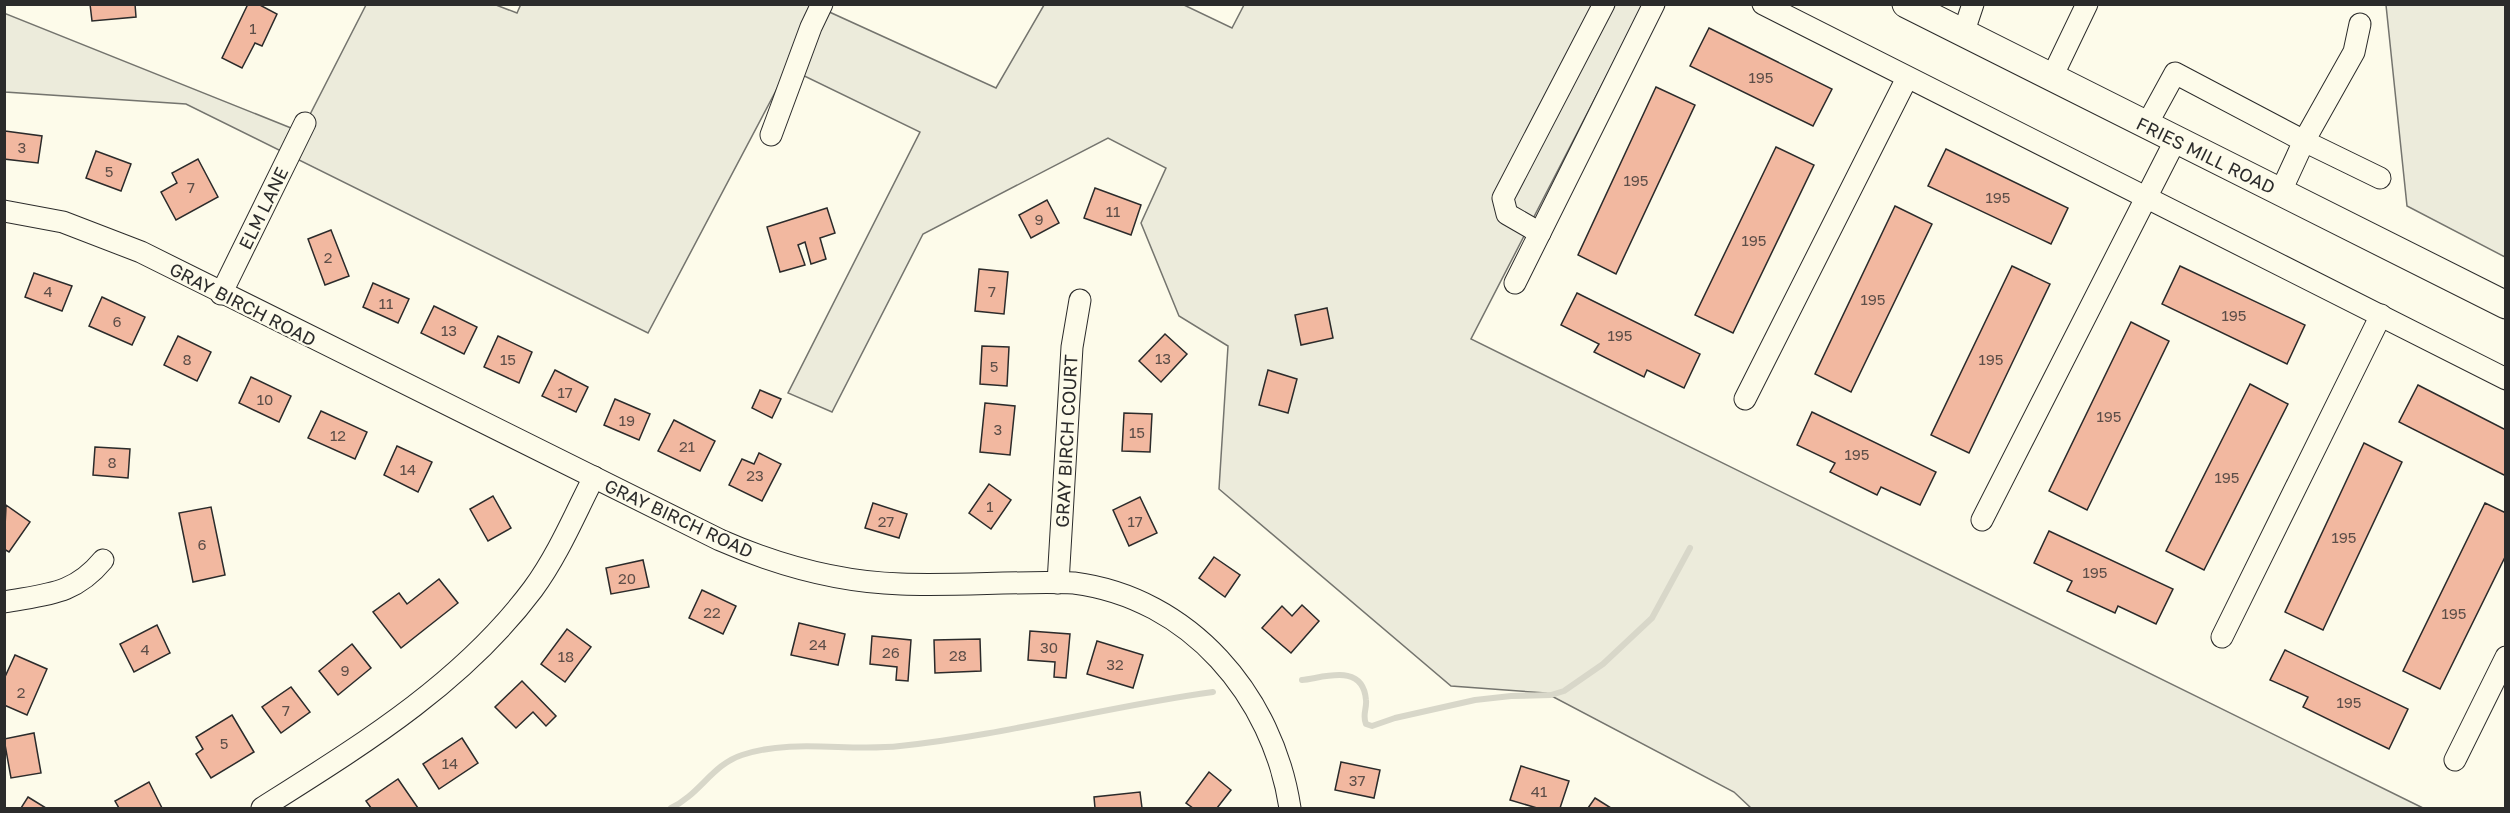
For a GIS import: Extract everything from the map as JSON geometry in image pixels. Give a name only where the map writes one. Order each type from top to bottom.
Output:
[{"type":"main road","name":"FRIES MILL ROAD","points":[[1906,4],[2051,79],[2281,191],[2505,305]]},
{"type":"street","points":[[771,135],[811,27],[822,4]]},
{"type":"street","points":[[1540,233],[1507,214],[1503,198],[1604,4]]},
{"type":"street","points":[[1515,283],[1654,4]]},
{"type":"street","points":[[1763,4],[2505,379]]},
{"type":"street","points":[[1964,34],[1973,4]]},
{"type":"street","points":[[2051,79],[2087,4]]},
{"type":"street","points":[[2281,191],[2304,141],[2354,52],[2360,24]]},
{"type":"street","points":[[2146,126],[2175,73],[2380,178]]},
{"type":"street","points":[[1745,399],[1907,78]]},
{"type":"street","name":"ELM LANE","points":[[221,294],[305,123]]},
{"type":"street","points":[[1982,520],[2175,141]]},
{"type":"street","name":"GRAY BIRCH ROAD","points":[[4,211],[63,222],[141,252],[221,294],[742,549],[806,571],[898,584],[1058,583],[1093,586],[1137,600],[1181,625],[1239,680],[1267,727],[1282,770],[1290,808]]},
{"type":"street","name":"GRAY BIRCH COURT","points":[[1058,583],[1071,347],[1080,300]]},
{"type":"street","points":[[2222,637],[2381,315]]},
{"type":"street","points":[[262,808],[407,714],[478,649],[534,587],[594,477]]},
{"type":"street","points":[[4,602],[63,592],[90,576],[103,560]]},
{"type":"street","points":[[2455,760],[2505,657]]},
{"type":"shaded area","points":[[521,4],[827,5],[825,10],[996,88],[1044,5],[1184,5],[1232,28],[1244,5],[1643,5],[1471,339],[2423,808],[1751,808],[1734,792],[1546,693],[1451,686],[1219,489],[1228,346],[1179,316],[1141,223],[1166,168],[1108,138],[923,234],[832,412],[788,393],[920,132],[788,68],[648,333],[186,104],[5,92],[4,13],[301,132],[366,5],[496,5],[517,13]]},
{"type":"shaded area","points":[[2386,5],[2505,5],[2505,257],[2407,206]]},
{"type":"building","points":[[90,4],[135,4],[136,17],[92,21]]},
{"type":"building","points":[[248,4],[258,4],[277,14],[262,46],[255,43],[242,68],[222,58]]},
{"type":"building","points":[[1709,28],[1832,89],[1813,126],[1690,66]]},
{"type":"building","points":[[1656,87],[1695,105],[1616,274],[1578,255]]},
{"type":"building","points":[[5,131],[42,136],[38,163],[4,159]]},
{"type":"building","points":[[1776,147],[1814,165],[1733,333],[1695,315]]},
{"type":"building","points":[[1946,149],[2068,208],[2051,244],[1928,186]]},
{"type":"building","points":[[96,151],[131,164],[121,191],[86,178]]},
{"type":"building","points":[[198,159],[218,197],[176,220],[161,192],[177,183],[172,173]]},
{"type":"building","points":[[1095,188],[1141,205],[1131,235],[1084,218]]},
{"type":"building","points":[[1047,200],[1059,223],[1031,238],[1019,215]]},
{"type":"building","points":[[1895,206],[1932,224],[1851,392],[1815,374]]},
{"type":"building","points":[[827,208],[835,233],[820,238],[826,259],[811,264],[805,242],[798,245],[805,265],[780,272],[767,227]]},
{"type":"building","points":[[331,230],[349,276],[325,285],[308,239]]},
{"type":"building","points":[[2012,266],[2050,284],[1969,453],[1931,435]]},
{"type":"building","points":[[2180,266],[2305,325],[2287,364],[2162,304]]},
{"type":"building","points":[[979,269],[1008,272],[1004,314],[975,311]]},
{"type":"building","points":[[34,273],[72,286],[62,311],[25,297]]},
{"type":"building","points":[[373,283],[409,299],[398,323],[363,307]]},
{"type":"building","points":[[1577,293],[1700,354],[1684,388],[1647,370],[1644,377],[1594,352],[1599,344],[1561,325]]},
{"type":"building","points":[[102,297],[145,317],[132,345],[89,326]]},
{"type":"building","points":[[434,306],[477,327],[464,354],[421,333]]},
{"type":"building","points":[[1327,308],[1333,338],[1301,345],[1295,315]]},
{"type":"building","points":[[2131,322],[2169,341],[2087,510],[2049,491]]},
{"type":"building","points":[[1165,334],[1187,354],[1161,382],[1139,361]]},
{"type":"building","points":[[178,336],[211,352],[197,381],[164,365]]},
{"type":"building","points":[[498,336],[532,352],[519,383],[484,367]]},
{"type":"building","points":[[982,346],[1009,347],[1007,386],[980,384]]},
{"type":"building","points":[[555,370],[588,387],[576,412],[542,396]]},
{"type":"building","points":[[1268,370],[1297,379],[1288,413],[1259,405]]},
{"type":"building","points":[[251,377],[291,396],[279,422],[239,403]]},
{"type":"building","points":[[2250,384],[2288,404],[2204,570],[2166,551]]},
{"type":"building","points":[[2418,385],[2506,430],[2506,476],[2399,422]]},
{"type":"building","points":[[760,390],[781,399],[772,418],[752,408]]},
{"type":"building","points":[[615,399],[650,414],[639,440],[604,425]]},
{"type":"building","points":[[985,403],[1015,406],[1010,455],[980,452]]},
{"type":"building","points":[[321,411],[367,432],[355,459],[308,438]]},
{"type":"building","points":[[1812,412],[1936,472],[1920,505],[1881,487],[1877,495],[1830,472],[1835,463],[1797,445]]},
{"type":"building","points":[[1124,413],[1152,414],[1150,452],[1122,451]]},
{"type":"building","points":[[674,420],[715,441],[700,471],[658,451]]},
{"type":"building","points":[[2364,443],[2402,462],[2323,630],[2285,612]]},
{"type":"building","points":[[397,446],[432,462],[418,492],[384,475]]},
{"type":"building","points":[[95,447],[130,449],[128,478],[93,475]]},
{"type":"building","points":[[759,453],[781,464],[762,501],[729,485],[742,459],[754,464]]},
{"type":"building","points":[[989,484],[1011,500],[991,529],[969,513]]},
{"type":"building","points":[[493,496],[511,528],[488,541],[470,509]]},
{"type":"building","points":[[1140,497],[1157,533],[1129,546],[1113,510]]},
{"type":"building","points":[[873,503],[907,514],[899,538],[865,528]]},
{"type":"building","points":[[2485,503],[2506,513],[2506,555],[2440,689],[2403,671]]},
{"type":"building","points":[[6,505],[30,522],[9,552],[4,549]]},
{"type":"building","points":[[211,507],[225,575],[193,582],[179,513]]},
{"type":"building","points":[[2049,531],[2173,589],[2156,624],[2118,606],[2115,613],[2067,591],[2072,581],[2034,563]]},
{"type":"building","points":[[1214,557],[1240,575],[1225,597],[1199,578]]},
{"type":"building","points":[[643,560],[649,587],[611,594],[606,568]]},
{"type":"building","points":[[439,579],[458,603],[401,648],[373,612],[399,593],[407,604]]},
{"type":"building","points":[[702,590],[736,606],[723,634],[689,618]]},
{"type":"building","points":[[1302,605],[1319,621],[1291,653],[1262,628],[1282,606],[1292,616]]},
{"type":"building","points":[[799,623],[845,634],[838,665],[791,655]]},
{"type":"building","points":[[157,625],[170,653],[134,672],[120,644]]},
{"type":"building","points":[[567,629],[591,647],[565,682],[541,664]]},
{"type":"building","points":[[1030,631],[1070,634],[1066,678],[1054,677],[1055,662],[1028,660]]},
{"type":"building","points":[[872,636],[911,640],[908,681],[896,680],[897,667],[870,664]]},
{"type":"building","points":[[980,639],[981,671],[935,673],[934,640]]},
{"type":"building","points":[[1097,641],[1143,655],[1133,688],[1087,674]]},
{"type":"building","points":[[352,644],[371,668],[338,695],[319,671]]},
{"type":"building","points":[[2285,650],[2408,709],[2389,749],[2303,707],[2308,697],[2270,680]]},
{"type":"building","points":[[15,655],[47,669],[27,715],[4,705],[4,679]]},
{"type":"building","points":[[522,681],[556,716],[546,726],[533,712],[516,728],[495,707]]},
{"type":"building","points":[[291,687],[310,712],[281,733],[262,707]]},
{"type":"building","points":[[232,715],[254,752],[211,778],[196,754],[203,749],[196,737]]},
{"type":"building","points":[[34,733],[41,773],[11,778],[4,739]]},
{"type":"building","points":[[462,738],[478,763],[439,789],[423,764]]},
{"type":"building","points":[[1341,762],[1380,770],[1374,798],[1335,790]]},
{"type":"building","points":[[1521,766],[1569,781],[1560,808],[1537,808],[1510,800]]},
{"type":"building","points":[[1209,772],[1231,790],[1217,808],[1193,808],[1186,803]]},
{"type":"building","points":[[398,779],[418,808],[371,808],[366,801]]},
{"type":"building","points":[[149,782],[162,808],[119,808],[115,801]]},
{"type":"building","points":[[1140,792],[1142,808],[1095,808],[1094,797]]},
{"type":"building","points":[[28,797],[46,808],[21,808]]},
{"type":"building","points":[[1595,798],[1611,808],[1588,808]]},
{"type":"waterway","points":[[1302,680],[1341,675],[1350,676],[1358,681],[1363,688],[1366,700],[1365,721],[1366,724],[1372,726],[1395,718],[1475,700],[1551,695],[1564,691],[1603,664],[1652,618],[1690,548]]},
{"type":"waterway","points":[[671,808],[690,796],[714,772],[732,759],[761,750],[801,746],[900,746],[940,741],[1213,692]]}]
